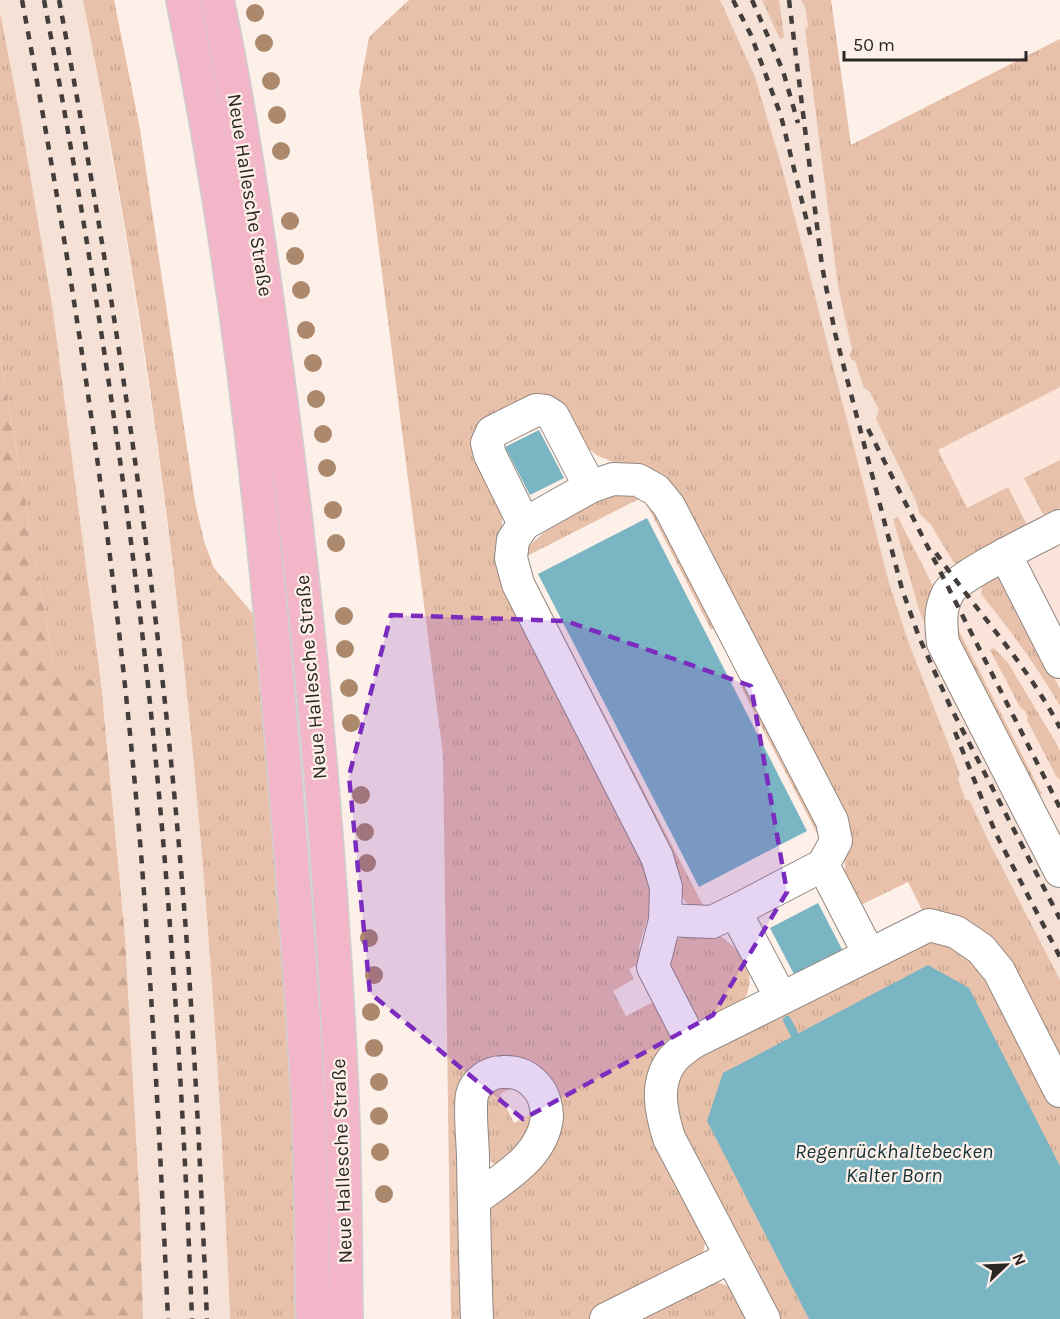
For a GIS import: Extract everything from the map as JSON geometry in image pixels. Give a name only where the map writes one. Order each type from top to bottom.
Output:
[{"type":"main road","name":"Neue Hallesche Straße","points":[[183,0],[220,206],[253,440],[271,613],[296,909],[308,1102],[313,1319]]},
{"type":"main road","name":"Neue Hallesche Straße","points":[[217,0],[252,197],[285,429],[307,620],[331,904],[342,1101],[346,1319]]},
{"type":"lane","points":[[524,524],[490,455],[488,443],[492,432],[536,410],[545,411],[553,416],[590,487]]},
{"type":"lane","points":[[665,920],[712,922],[823,865],[836,841],[832,821],[669,506],[656,490],[638,480],[614,479],[590,487],[524,524],[513,540],[511,558],[518,584],[657,857],[666,887],[665,920],[653,967],[692,1043]]},
{"type":"lane","points":[[1060,526],[957,583],[948,591],[940,616],[943,643],[1060,871]]},
{"type":"lane","points":[[1005,555],[1060,662]]},
{"type":"lane","points":[[823,865],[869,954]]},
{"type":"lane","points":[[735,910],[781,998]]},
{"type":"lane","points":[[764,1319],[669,1138],[661,1110],[661,1084],[673,1059],[692,1043],[929,925],[956,932],[981,949],[999,971],[1060,1091]]},
{"type":"lane","points":[[474,1200],[477,1319]]},
{"type":"lane","points":[[606,1319],[731,1257]]},
{"type":"highlighted area","points":[[391,615],[566,621],[751,686],[787,892],[713,1015],[523,1119],[370,993],[349,776]]},
{"type":"shaded area","points":[[0,0],[83,0],[96,65],[129,258],[156,437],[178,609],[205,866],[224,1140],[230,1319],[143,1319],[140,1210],[125,937],[101,683],[53,311],[0,12]]},
{"type":"shaded area","points":[[691,0],[818,0],[853,286],[957,489],[893,520],[920,613],[941,664],[1060,896],[1060,1014],[862,631]]},
{"type":"shaded area","points":[[1060,338],[1060,896],[941,664],[920,613],[893,519],[957,489],[919,412]]},
{"type":"green space","points":[[83,0],[114,0],[140,129],[195,502],[204,541],[214,568],[260,622],[293,1105],[295,1319],[230,1319],[212,987],[183,656],[164,492],[141,327],[114,163]]},
{"type":"green space","points":[[409,0],[720,0],[755,77],[782,168],[889,583],[908,641],[960,774],[958,779],[965,799],[970,801],[1060,980],[1060,1077],[1003,968],[927,920],[908,882],[861,905],[845,872],[844,836],[675,501],[621,465],[598,456],[581,443],[564,410],[488,423],[502,516],[502,560],[651,861],[653,899],[639,947],[641,963],[629,969],[634,979],[613,991],[626,1016],[659,999],[668,1015],[672,1033],[665,1057],[707,1236],[703,1252],[695,1264],[592,1319],[483,1319],[482,1205],[555,1110],[490,1066],[470,1319],[451,1319],[443,755],[359,92],[369,37]]},
{"type":"green space","points":[[762,0],[779,0],[784,37],[780,39]]},
{"type":"green space","points":[[801,0],[831,0],[851,145],[1060,39],[1060,387],[938,450],[967,508],[1008,487],[1027,525],[985,546],[965,566],[954,563],[931,525],[919,513],[916,501],[876,419],[879,410],[870,392],[864,388],[855,361],[851,359],[852,350],[838,286],[805,29],[808,26],[805,7]]},
{"type":"green space","points":[[0,12],[53,311],[101,683],[54,667],[0,356]]},
{"type":"green space","points":[[0,356],[54,667],[101,683],[125,937],[140,1210],[143,1319],[0,1319]]},
{"type":"green space","points":[[1060,460],[1060,508],[1044,516],[1024,478]]},
{"type":"green space","points":[[624,492],[645,496],[654,501],[662,510],[722,624],[711,630],[643,497],[523,558],[705,909],[696,911],[680,893],[663,854],[527,589],[522,573],[520,557],[542,534],[581,509]]},
{"type":"green space","points":[[898,517],[935,590],[929,634],[920,613],[893,519]]},
{"type":"green space","points":[[988,573],[1002,576],[1060,689],[1060,706],[1023,648],[981,594],[982,588],[979,582]]},
{"type":"green space","points":[[951,615],[1042,794],[1034,798],[959,655]]},
{"type":"green space","points":[[994,648],[1008,663],[1060,751],[1060,780],[1027,720],[1025,711],[1020,707],[990,650]]},
{"type":"green space","points":[[752,682],[825,822],[823,845],[741,687]]},
{"type":"green space","name":"Regenrückhaltebecken Kalter Born","points":[[932,932],[964,943],[1060,1100],[1060,1319],[770,1319],[673,1127],[678,1067]]},
{"type":"green space","points":[[716,934],[737,950],[742,957],[749,973],[748,990],[739,1006],[705,1021],[693,1016],[669,968],[673,943],[682,936]]},
{"type":"green space","points":[[522,1083],[500,1094],[514,1123],[537,1111],[539,1124],[499,1165],[489,1161],[481,1153],[484,1090]]},
{"type":"green space","points":[[705,1280],[725,1285],[737,1292],[757,1319],[623,1319]]},
{"type":"water","points":[[539,430],[564,478],[530,495],[505,447]]},
{"type":"water","points":[[647,518],[807,831],[699,887],[538,574]]},
{"type":"water","points":[[818,903],[844,953],[796,978],[770,928]]},
{"type":"water","name":"Regenrückhaltebecken Kalter Born","points":[[928,965],[969,988],[1060,1166],[1060,1319],[809,1319],[707,1121],[723,1073]]},
{"type":"waterway","points":[[787,1020],[799,1043]]},
{"type":"railway","points":[[22,0],[77,318],[120,638],[141,853],[168,1319]]},
{"type":"railway","points":[[44,0],[99,319],[123,479],[143,640],[174,979],[192,1319]]},
{"type":"railway","points":[[59,0],[114,316],[157,633],[179,846],[188,964],[207,1319]]},
{"type":"railway","points":[[733,0],[751,35],[781,116],[812,242]]},
{"type":"railway","points":[[752,0],[783,71],[798,123]]},
{"type":"railway","points":[[789,0],[822,266],[835,333],[902,589],[919,637],[950,706],[1060,919]]},
{"type":"railway","points":[[868,429],[1060,808]]},
{"type":"railway","points":[[936,553],[1017,660],[1060,728]]},
{"type":"railway","points":[[955,732],[996,834],[1060,957]]}]
